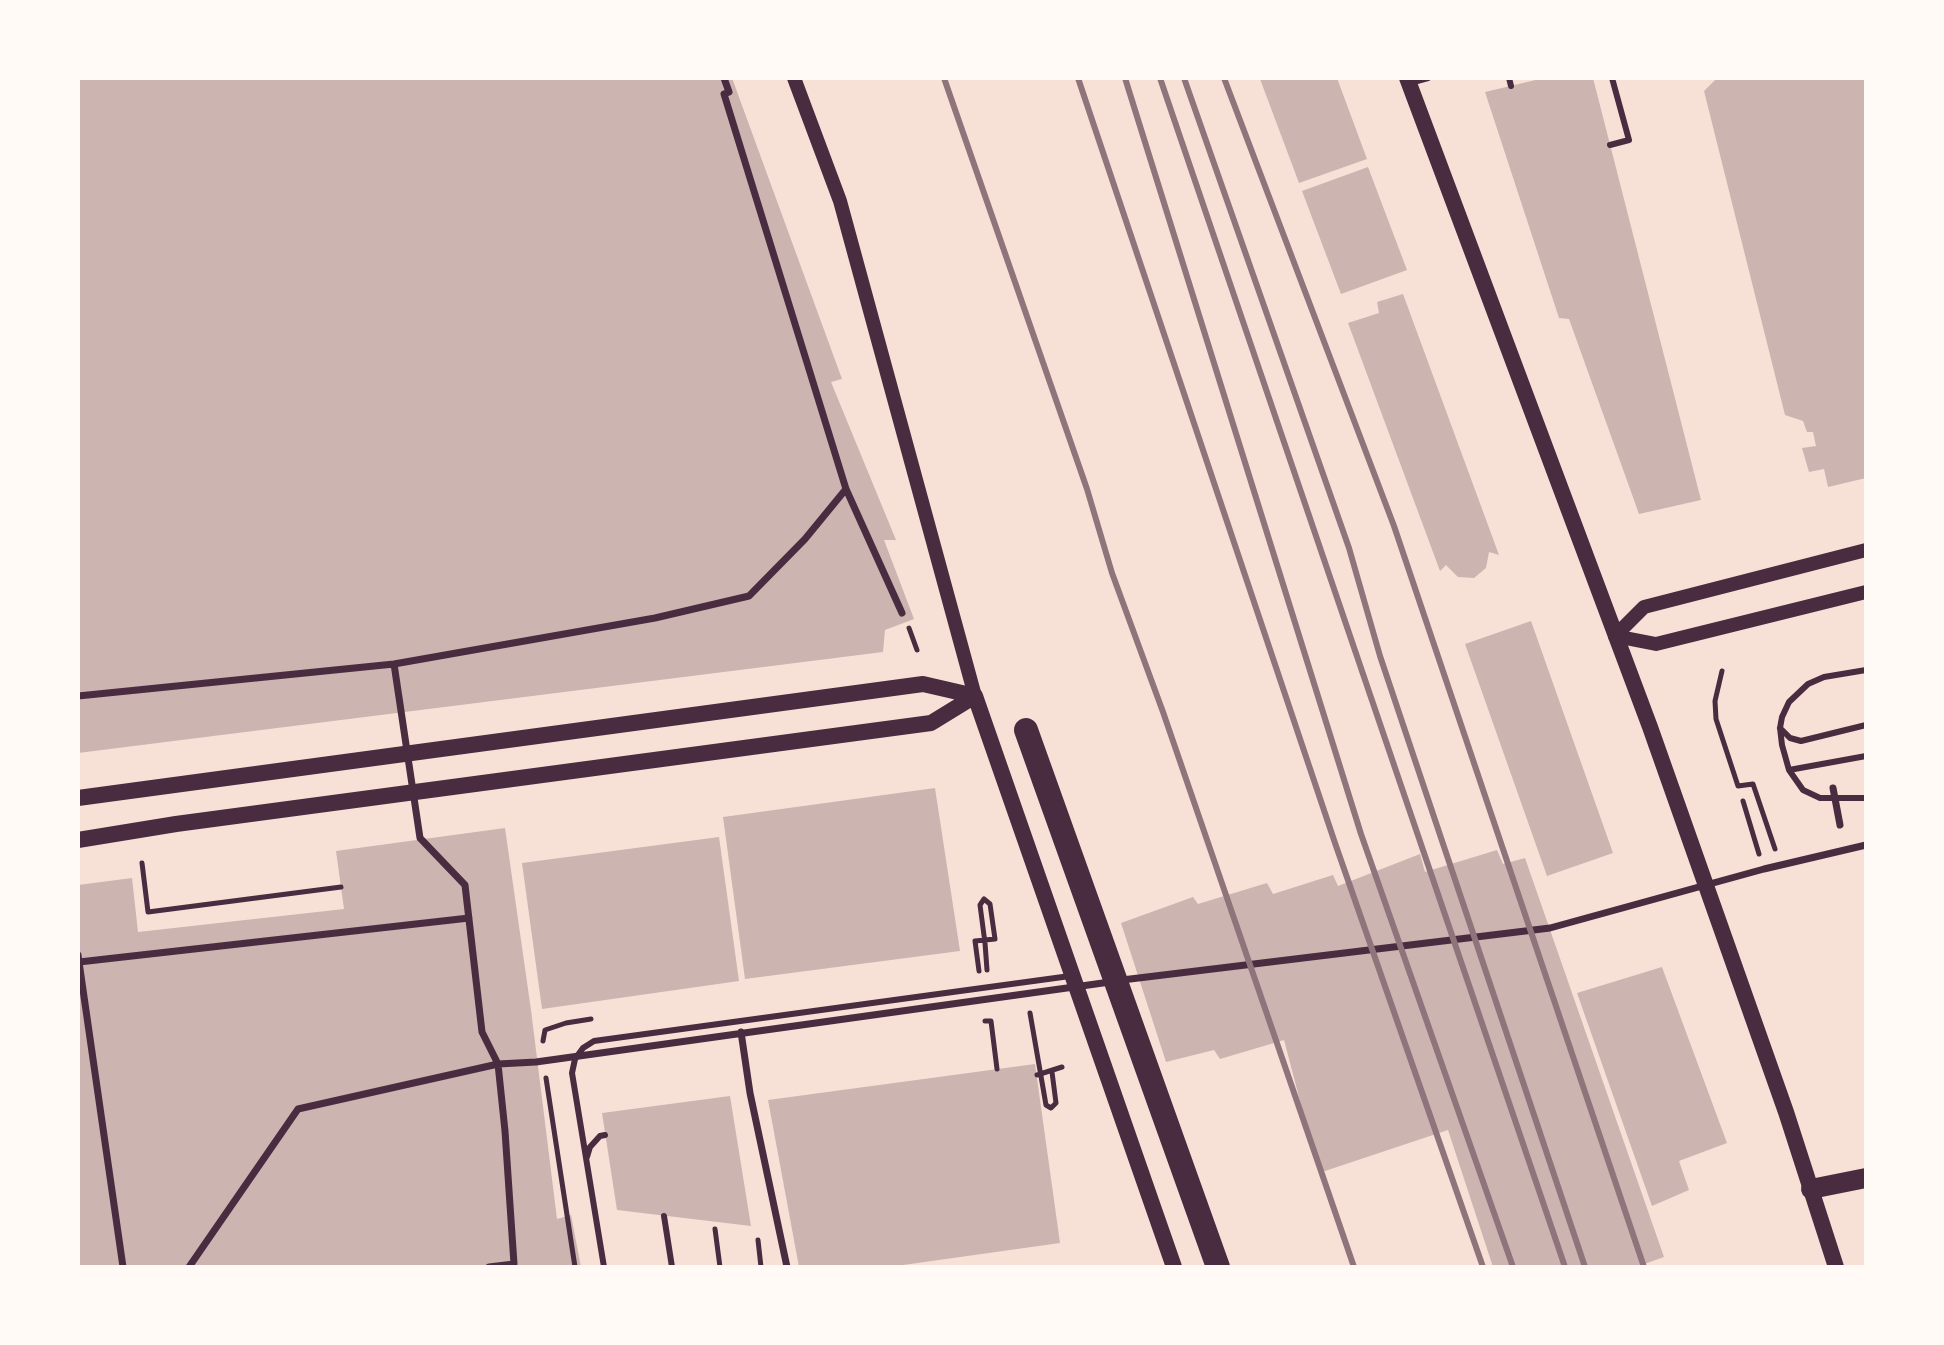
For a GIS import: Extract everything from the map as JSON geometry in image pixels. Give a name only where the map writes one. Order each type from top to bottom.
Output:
[{"type":"highway","points":[[1026,730],[1218,1267]]},
{"type":"main road","points":[[1408,81],[1727,942],[1836,1267]]},
{"type":"main road","points":[[78,798],[923,684],[975,696]]},
{"type":"main road","points":[[78,840],[176,824],[931,723],[975,696]]},
{"type":"main road","points":[[975,696],[1174,1267]]},
{"type":"main road","points":[[1811,1189],[1866,1178]]},
{"type":"street","points":[[724,78],[729,92],[724,94],[846,489],[902,613]]},
{"type":"street","points":[[794,78],[840,201],[975,696]]},
{"type":"street","points":[[78,696],[394,664],[655,618],[749,596],[805,539],[846,489]]},
{"type":"street","points":[[1615,636],[1644,607],[1866,550]]},
{"type":"street","points":[[1615,636],[1656,644],[1866,592]]},
{"type":"street","points":[[394,664],[420,838],[465,885],[482,1032],[498,1064],[514,1264],[489,1267]]},
{"type":"street","points":[[1833,788],[1840,825]]},
{"type":"street","points":[[189,1267],[298,1109],[498,1064],[536,1062],[1026,992],[1550,928],[1764,869],[1866,845]]},
{"type":"street","points":[[79,962],[469,918]]},
{"type":"street","points":[[78,955],[123,1267]]},
{"type":"street","points":[[741,1032],[750,1093],[787,1267]]},
{"type":"lane","points":[[1408,81],[1428,78]]},
{"type":"lane","points":[[1610,145],[1629,140],[1612,78]]},
{"type":"lane","points":[[1866,670],[1824,677],[1808,684],[1789,702],[1780,728],[1789,770],[1803,790],[1820,798],[1866,798]]},
{"type":"lane","points":[[1780,728],[1790,738],[1801,741],[1866,725]]},
{"type":"lane","points":[[1789,770],[1866,756]]},
{"type":"lane","points":[[604,1267],[572,1073],[575,1059],[583,1048],[594,1041],[1073,976]]},
{"type":"lane","points":[[586,1161],[590,1147],[605,1135]]},
{"type":"lane","points":[[664,1216],[672,1267]]},
{"type":"path","points":[[1722,671],[1715,701],[1716,719],[1738,786],[1753,784],[1772,839]]},
{"type":"path","points":[[1743,801],[1764,869]]},
{"type":"path","points":[[142,863],[148,912],[341,887]]},
{"type":"path","points":[[975,941],[985,940],[995,939],[990,904],[984,899],[980,905],[983,931],[985,943],[987,971]]},
{"type":"path","points":[[1026,992],[1046,1105],[1051,1108],[1056,1103],[1052,1072]]},
{"type":"path","points":[[1037,1075],[1062,1067]]},
{"type":"path","points":[[715,1229],[720,1267]]},
{"type":"path","points":[[758,1236],[761,1267]]},
{"type":"building","points":[[78,78],[732,78],[842,379],[831,382],[896,540],[884,540],[914,619],[885,630],[883,652],[78,753]]},
{"type":"building","points":[[1337,78],[1367,159],[1299,183],[1260,79]]},
{"type":"building","points":[[1544,78],[1593,78],[1701,500],[1639,514],[1569,319],[1559,318],[1485,92]]},
{"type":"building","points":[[1717,78],[1866,78],[1866,478],[1828,487],[1824,469],[1809,472],[1802,448],[1816,446],[1813,432],[1807,432],[1803,421],[1785,415],[1704,91]]},
{"type":"building","points":[[1368,167],[1407,270],[1341,294],[1302,191]]},
{"type":"building","points":[[1403,294],[1499,555],[1489,552],[1486,568],[1474,578],[1458,577],[1446,565],[1440,571],[1348,323],[1379,313],[1377,302]]},
{"type":"building","points":[[1531,621],[1613,853],[1547,876],[1465,644]]},
{"type":"building","points":[[935,788],[960,951],[745,979],[723,817]]},
{"type":"building","points":[[505,828],[557,1219],[571,1215],[581,1267],[78,1267],[78,885],[132,878],[138,932],[344,909],[336,851]]},
{"type":"building","points":[[719,837],[739,981],[542,1009],[522,863]]},
{"type":"building","points":[[1497,850],[1503,864],[1525,858],[1664,1257],[1636,1267],[1493,1267],[1448,1130],[1319,1173],[1284,1040],[1220,1059],[1214,1050],[1166,1062],[1121,923],[1193,897],[1198,904],[1267,883],[1273,894],[1333,875],[1338,886],[1420,854],[1425,872]]},
{"type":"building","points":[[1662,967],[1727,1143],[1679,1161],[1689,1190],[1652,1206],[1577,993]]},
{"type":"building","points":[[1035,1064],[1060,1243],[889,1267],[799,1267],[768,1100]]},
{"type":"building","points":[[730,1096],[751,1226],[617,1210],[602,1113]]},
{"type":"railway","points":[[944,78],[1087,489],[1112,573],[1354,1267]]},
{"type":"railway","points":[[1078,78],[1335,843],[1483,1267]]},
{"type":"railway","points":[[1125,78],[1361,834],[1513,1267]]},
{"type":"railway","points":[[1160,78],[1565,1267]]},
{"type":"railway","points":[[1184,78],[1349,548],[1380,656],[1585,1267]]},
{"type":"railway","points":[[1224,78],[1394,526],[1644,1267]]}]
